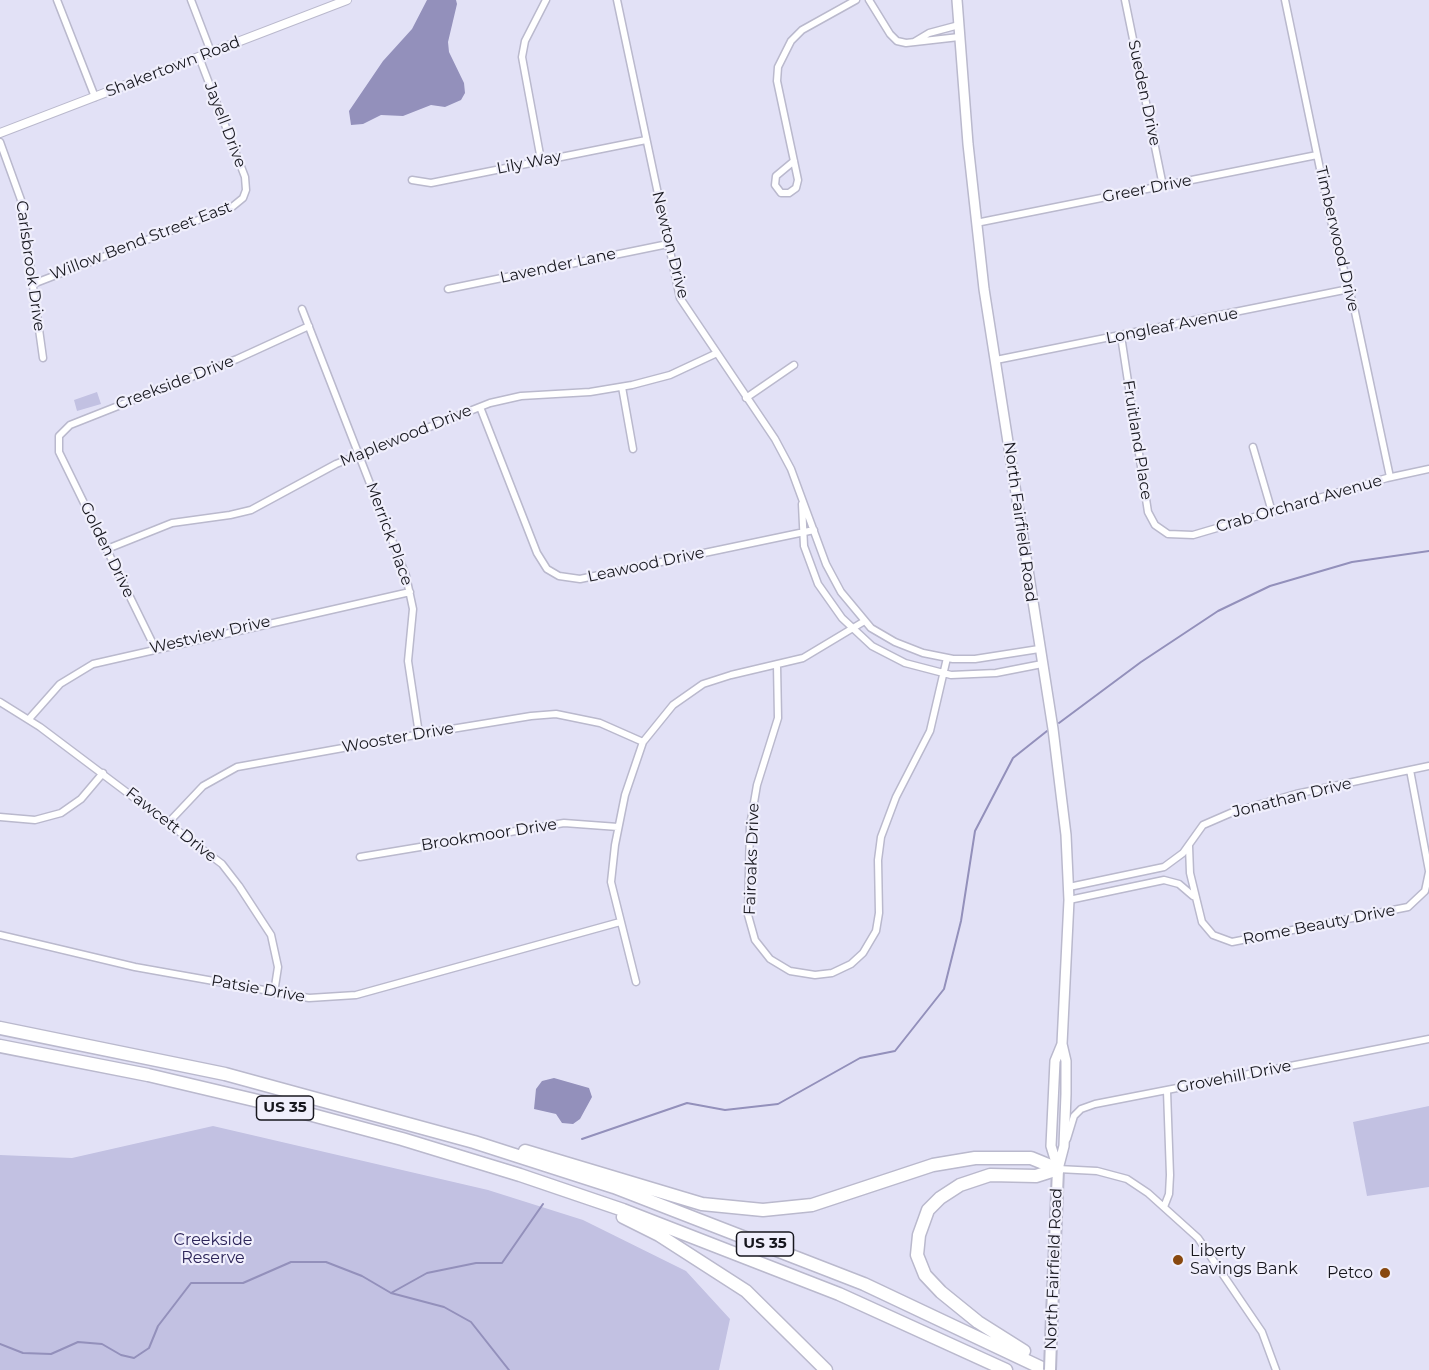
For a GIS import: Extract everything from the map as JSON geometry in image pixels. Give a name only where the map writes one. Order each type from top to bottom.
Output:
[{"type":"highway","name":"US 35","points":[[0,1028],[225,1074],[474,1142],[614,1187],[864,1284],[1050,1370]]},
{"type":"highway","name":"US 35","points":[[0,1046],[148,1075],[275,1105],[402,1139],[565,1190],[624,1210],[828,1290],[1006,1370]]},
{"type":"highway","points":[[474,1142],[542,1155],[702,1204],[763,1210],[812,1205],[933,1165],[975,1158],[1031,1158],[1058,1169]]},
{"type":"highway","points":[[1050,1370],[978,1322],[941,1292],[925,1275],[917,1255],[919,1235],[928,1210],[940,1198],[960,1185],[990,1175],[1036,1176],[1058,1169]]},
{"type":"highway","points":[[565,1190],[659,1235],[746,1291],[826,1370]]},
{"type":"main road","name":"North Fairfield Road","points":[[957,0],[976,223],[1060,783],[1069,886],[1062,1044],[1066,1061],[1064,1146],[1058,1169],[1050,1370]]},
{"type":"main road","name":"North Fairfield Road","points":[[1058,1169],[1052,1146],[1052,1135],[1055,1061],[1062,1044]]},
{"type":"street","points":[[57,0],[95,97]]},
{"type":"street","points":[[191,0],[210,52]]},
{"type":"street","name":"Shakertown Road","points":[[0,134],[347,0]]},
{"type":"street","points":[[541,160],[522,57],[525,42],[546,0]]},
{"type":"street","name":"Newton Drive","points":[[617,0],[680,298],[786,459],[835,581],[863,622],[895,642],[947,658],[1003,656],[1039,649]]},
{"type":"street","points":[[840,0],[844,7]]},
{"type":"street","points":[[794,161],[776,176],[775,185],[781,193],[789,193],[796,188],[798,180],[794,161],[777,81],[778,67],[791,40],[802,30],[856,0]]},
{"type":"street","points":[[869,0],[890,34],[897,41],[914,42],[959,37]]},
{"type":"street","name":"Sueden Drive","points":[[1125,0],[1163,186]]},
{"type":"street","name":"Timberwood Drive","points":[[1285,0],[1317,155],[1390,477]]},
{"type":"street","points":[[914,42],[929,33],[959,26]]},
{"type":"street","name":"Jayell Drive","points":[[199,57],[245,177],[245,193]]},
{"type":"street","name":"Lily Way","points":[[412,180],[431,183],[646,140]]},
{"type":"street","name":"Carlsbrook Drive","points":[[0,142],[21,200],[43,358]]},
{"type":"street","name":"Greer Drive","points":[[976,223],[1317,155]]},
{"type":"street","name":"Willow Bend Street East","points":[[33,284],[232,207],[245,193]]},
{"type":"street","name":"Lavender Lane","points":[[448,289],[668,244]]},
{"type":"street","name":"Longleaf Avenue","points":[[996,360],[1349,289]]},
{"type":"street","name":"Merrick Place","points":[[303,309],[410,592],[413,616],[408,661],[419,734]]},
{"type":"street","name":"Creekside Drive","points":[[58,452],[59,436],[70,424],[237,359],[309,326]]},
{"type":"street","name":"Fruitland Place","points":[[1121,336],[1148,512],[1155,525],[1170,535]]},
{"type":"street","name":"Maplewood Drive","points":[[107,549],[172,523],[251,510],[359,453],[480,407],[520,396],[622,387],[670,375],[716,354]]},
{"type":"street","points":[[746,398],[794,365]]},
{"type":"street","points":[[622,387],[633,449]]},
{"type":"street","name":"Leawood Drive","points":[[480,407],[537,554],[547,569],[559,576],[580,579],[814,530]]},
{"type":"street","points":[[1253,447],[1272,512]]},
{"type":"street","name":"Golden Drive","points":[[58,452],[155,648]]},
{"type":"street","name":"Crab Orchard Avenue","points":[[1170,535],[1193,535],[1390,477],[1429,469]]},
{"type":"street","name":"Newton Drive","points":[[801,497],[804,546],[818,584],[851,629],[872,646],[895,658],[944,674],[996,673],[1042,664]]},
{"type":"street","name":"Westview Drive","points":[[29,719],[46,698],[73,674],[110,658],[410,592]]},
{"type":"street","points":[[636,982],[611,882],[618,827],[630,777],[643,742],[673,705],[703,684],[803,658],[863,622]]},
{"type":"street","name":"Fairoaks Drive","points":[[777,665],[778,718],[760,772],[751,816],[748,915],[755,940],[770,959],[790,971],[815,975],[832,973],[850,964],[866,949],[876,931],[879,913],[880,837],[896,797],[930,731],[947,658]]},
{"type":"street","name":"Fawcett Drive","points":[[0,702],[29,719],[222,864],[268,928],[277,955],[274,993]]},
{"type":"street","name":"Wooster Drive","points":[[169,822],[203,786],[237,767],[419,734],[556,714],[593,721],[643,742]]},
{"type":"street","name":"Jonathan Drive","points":[[1069,886],[1164,867],[1179,856],[1203,825],[1233,812],[1296,794],[1429,766]]},
{"type":"street","name":"Rome Beauty Drive","points":[[1190,843],[1188,862],[1196,901],[1205,926],[1213,935],[1225,941],[1242,941],[1408,907],[1420,899],[1425,891],[1429,871],[1410,770]]},
{"type":"street","points":[[0,817],[35,820],[61,813],[81,799],[103,773]]},
{"type":"street","name":"Brookmoor Drive","points":[[360,857],[564,823],[618,827]]},
{"type":"street","points":[[1069,900],[1164,880],[1183,886],[1196,901]]},
{"type":"street","name":"Patsie Drive","points":[[0,935],[135,967],[309,998],[356,995],[620,922]]},
{"type":"street","name":"Grovehill Drive","points":[[1064,1146],[1074,1116],[1081,1109],[1095,1104],[1429,1039]]},
{"type":"street","points":[[1164,1207],[1169,1194],[1170,1175],[1167,1091]]},
{"type":"street","points":[[1058,1169],[1097,1171],[1127,1179],[1164,1207],[1198,1238],[1262,1332],[1276,1370]]},
{"type":"green space","points":[[97,392],[101,404],[77,411],[74,400]]},
{"type":"green space","points":[[1429,1106],[1429,1187],[1367,1196],[1353,1122]]},
{"type":"green space","name":"Creekside Reserve","points":[[213,1126],[488,1190],[583,1220],[686,1271],[730,1319],[719,1370],[0,1370],[0,1155],[72,1158]]},
{"type":"shaded area","points":[[427,0],[456,0],[448,42],[449,52],[464,83],[465,93],[461,100],[445,107],[431,105],[403,116],[381,115],[363,124],[351,125],[349,111],[383,61],[412,29]]},
{"type":"shaded area","points":[[554,1078],[589,1088],[592,1097],[580,1119],[573,1124],[562,1123],[556,1114],[534,1109],[536,1089],[542,1081]]},
{"type":"waterway","points":[[1059,723],[1141,662],[1218,611],[1270,586],[1352,562],[1429,551]]},
{"type":"waterway","points":[[582,1139],[687,1103],[725,1110],[778,1104],[860,1058],[895,1051],[944,989],[961,921],[975,831],[1013,758],[1047,731]]},
{"type":"waterway","points":[[391,1293],[427,1273],[476,1263],[502,1263],[543,1204]]},
{"type":"waterway","points":[[0,1344],[23,1353],[51,1354],[78,1342],[102,1344],[121,1355],[134,1358],[149,1348],[158,1326],[191,1283],[243,1283],[291,1262],[326,1262],[362,1276],[391,1293],[444,1307],[471,1322],[509,1370]]},
{"type":"place","name":"Liberty Savings Bank","points":[[1178,1260]]},
{"type":"place","name":"Petco","points":[[1385,1273]]}]
